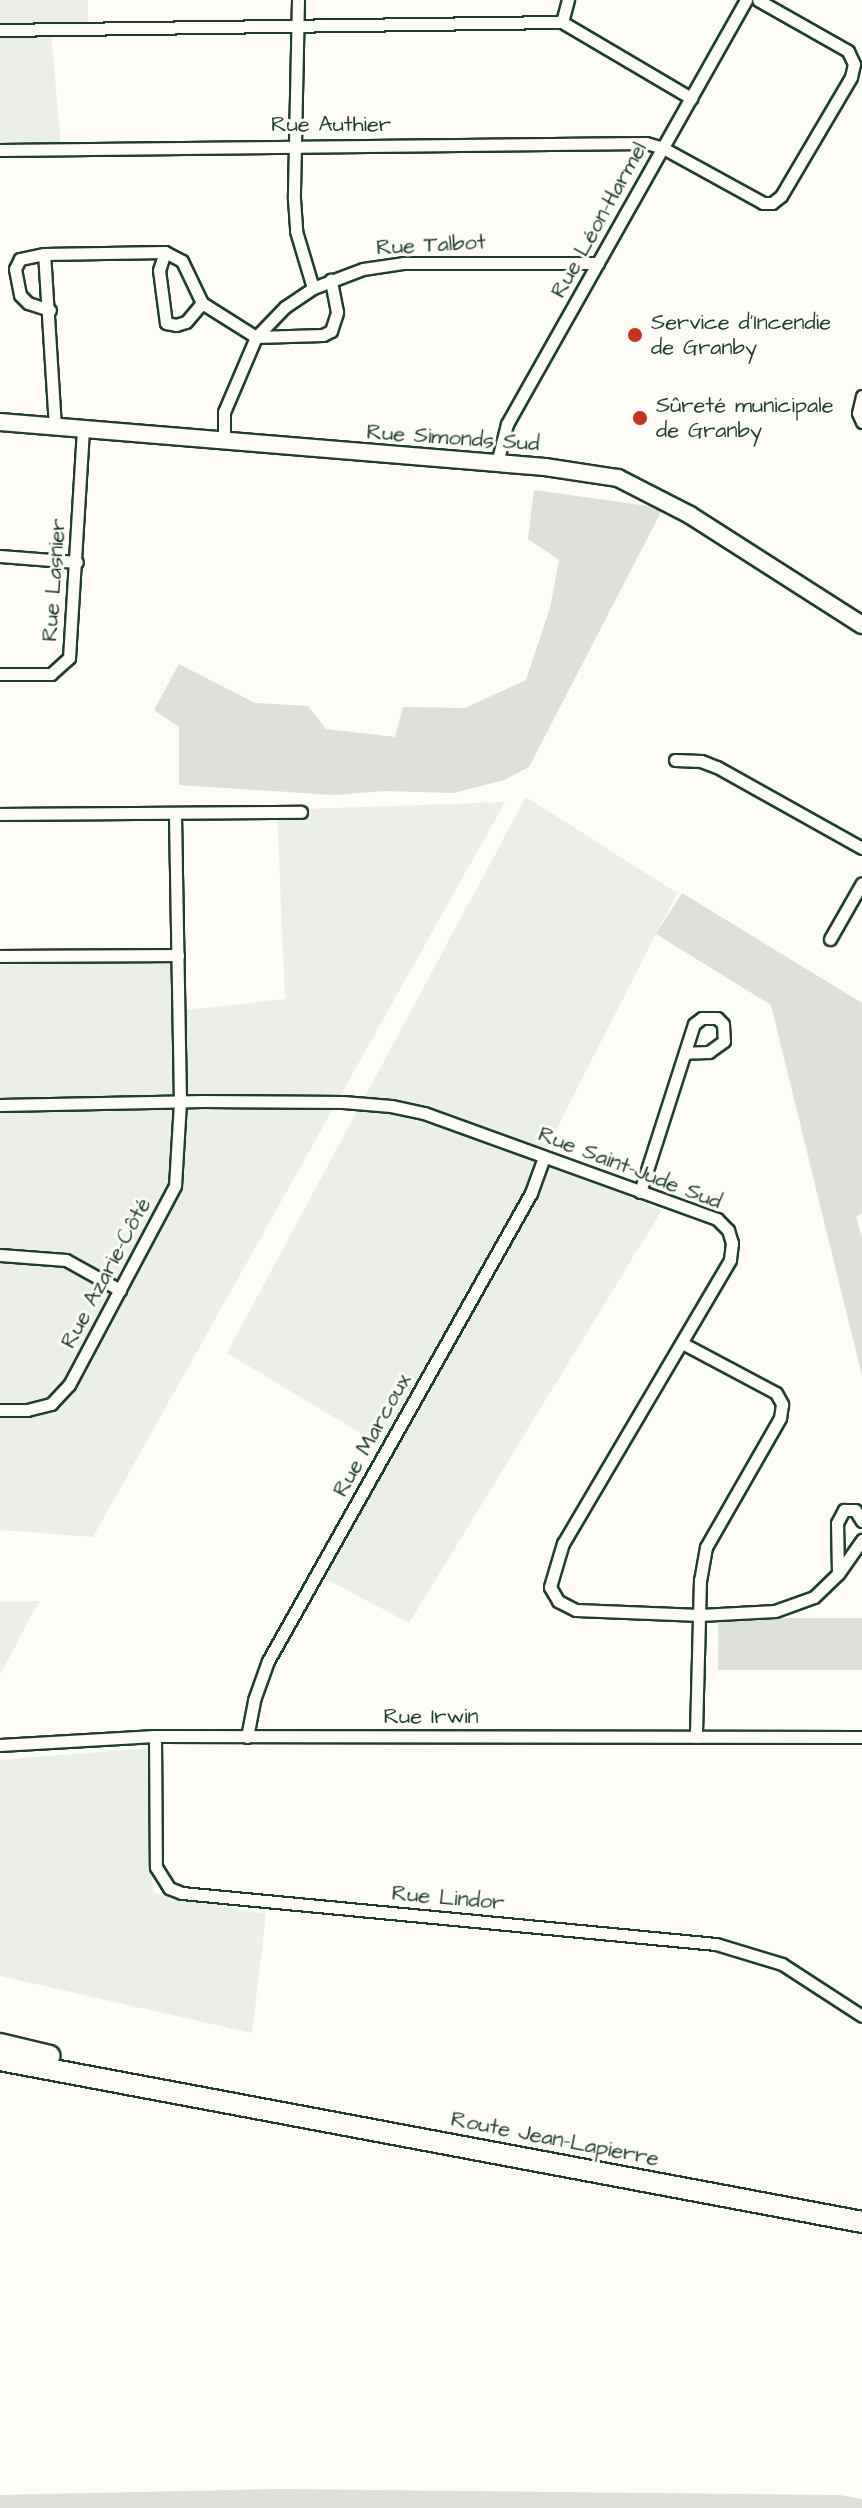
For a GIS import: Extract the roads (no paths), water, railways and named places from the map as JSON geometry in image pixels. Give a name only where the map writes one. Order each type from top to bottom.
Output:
[{"type":"highway","name":"Route Jean-Lapierre","points":[[0,2044],[240,2103]]},
{"type":"highway","name":"Route Jean-Lapierre","points":[[0,2060],[862,2222]]},
{"type":"street","points":[[298,0],[296,231],[313,288]]},
{"type":"street","points":[[562,22],[568,0]]},
{"type":"street","name":"Rue Léon-Harmel","points":[[497,463],[507,424],[746,0]]},
{"type":"street","points":[[663,148],[763,203],[772,203],[781,196],[851,77],[854,64],[848,51],[758,0]]},
{"type":"street","points":[[0,30],[562,22],[691,98]]},
{"type":"street","name":"Rue Authier","points":[[0,150],[646,143],[663,148]]},
{"type":"street","points":[[165,252],[159,270],[166,323],[176,325],[186,322],[202,303]]},
{"type":"street","points":[[50,310],[28,303],[20,295],[15,269],[20,259],[44,254],[165,252],[182,261],[202,303],[256,337],[323,335],[331,331],[337,312],[331,280]]},
{"type":"street","points":[[44,254],[50,310],[55,427]]},
{"type":"street","name":"Rue Talbot","points":[[224,442],[224,412],[256,337],[285,307],[313,288],[363,269],[403,263],[598,263]]},
{"type":"street","points":[[862,396],[858,413],[862,422]]},
{"type":"street","name":"Rue Simonds Sud","points":[[0,422],[497,463],[618,478],[645,489],[862,625]]},
{"type":"street","name":"Rue Lasnier","points":[[0,674],[51,674],[66,663],[77,562],[83,430]]},
{"type":"street","points":[[0,556],[77,562]]},
{"type":"street","points":[[675,760],[701,761],[717,767],[862,848]]},
{"type":"street","points":[[0,814],[301,812]]},
{"type":"street","name":"Rue Azarie-Côté","points":[[0,1410],[27,1410],[51,1404],[69,1385],[175,1186],[180,1102],[175,814]]},
{"type":"street","points":[[830,939],[862,883]]},
{"type":"street","points":[[0,956],[178,955]]},
{"type":"street","points":[[640,1192],[685,1053]]},
{"type":"street","name":"Rue Saint-Jude Sud","points":[[0,1105],[343,1102],[391,1106],[424,1113],[717,1219],[728,1230],[732,1243],[730,1260],[563,1543],[550,1587],[558,1601],[576,1610],[700,1615],[775,1611],[814,1597],[838,1574],[862,1540]]},
{"type":"street","name":"Rue Marcoux","points":[[247,1737],[254,1700],[268,1661],[531,1193],[544,1157]]},
{"type":"street","points":[[0,1255],[66,1260],[120,1290]]},
{"type":"street","points":[[682,1343],[776,1393],[782,1404],[780,1418],[706,1547],[700,1580],[696,1737]]},
{"type":"street","points":[[838,1574],[837,1523],[844,1510],[855,1510],[862,1521]]},
{"type":"street","name":"Rue Irwin","points":[[0,1745],[155,1736],[862,1737]]},
{"type":"street","name":"Rue Lindor","points":[[155,1736],[156,1867],[169,1888],[182,1893],[716,1944],[782,1964],[862,2016]]},
{"type":"place","name":"Service d'Incendie de Granby","points":[[635,335]]},
{"type":"place","name":"Sûreté municipale de Granby","points":[[640,418]]}]
